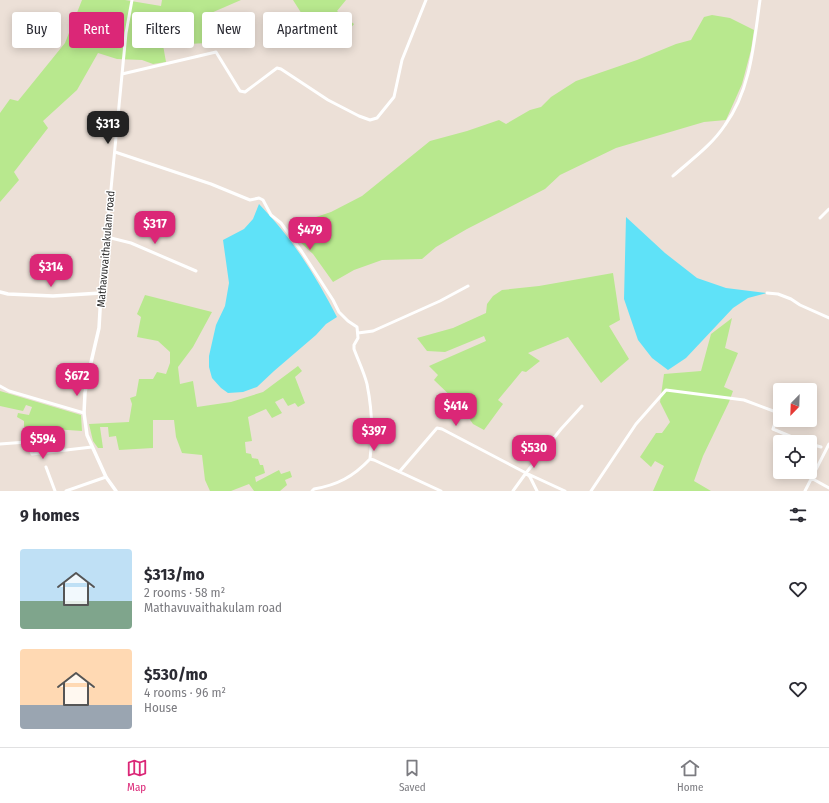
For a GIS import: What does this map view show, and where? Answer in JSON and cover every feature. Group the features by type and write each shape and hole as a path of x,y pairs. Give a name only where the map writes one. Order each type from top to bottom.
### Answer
{"street":[{"name":"Mathavuvaithakulam road","path":"116,491 106,477 87,435 84,413 85,393 99,328 126,33 132,0"},
{"path":"122,74 216,52 240,90 245,92 277,68 281,69 328,100 370,120 377,118 394,97 402,60 426,0"},
{"path":"673,176 712,141 726,125 736,105 745,84 760,0"},
{"path":"115,152 211,184 250,200 258,198 263,200 271,215 281,223 302,252 339,312 357,327 358,338 354,345 354,349 366,384 371,415 372,445 370,459 362,468 345,480 314,489 312,491"},
{"path":"820,218 829,210"},
{"path":"107,237 130,243 196,271"},
{"path":"358,333 373,331 440,301 468,286"},
{"path":"0,292 8,294 53,296 101,294"},
{"path":"767,293 791,298 800,305 829,318"},
{"path":"0,386 9,391 84,413"},
{"path":"591,491 636,424 666,390 744,400 776,412 776,420 773,429 787,435"},
{"path":"513,491 561,429 582,406"},
{"path":"400,471 438,428 460,437 526,473 565,491"},
{"path":"0,444 27,442 32,454 92,447"},
{"path":"817,467 829,444"},
{"path":"817,446 821,447"},
{"path":"370,459 400,471 441,491"},
{"path":"46,467 55,491"},
{"path":"526,473 530,477 537,491"},
{"path":"66,491 106,477"},
{"path":"805,491 811,479"},
{"path":"813,479 829,488"}],"green space":[{"path":"82,0 125,0 161,6 162,0 241,0 213,12 202,12 202,43 194,44 194,12 132,12 132,48 164,48 166,62 153,64 142,60 117,59 98,53 77,90 43,121 48,128 14,172 19,180 0,202 0,113 10,99 18,101 65,43 69,33 69,48 124,48 124,12 77,12"},
{"path":"293,0 346,0 337,11 338,12 301,12"},
{"path":"712,15 730,18 754,30 751,50 742,84 726,120 704,122 616,148 560,175 545,189 467,229 436,247 422,259 382,260 354,270 333,282 313,254 300,242 295,224 331,212 362,196 430,141 467,131 499,120 506,124 530,110 541,107 551,97 576,81 637,60 676,44 691,40 704,17"},
{"path":"613,273 620,320 609,326 629,359 601,383 568,337 528,353 540,361 526,372 522,371 498,400 503,404 484,430 473,424 460,405 434,380 438,375 429,366 486,341 484,336 445,352 427,351 417,338 453,328 486,313 487,304 493,296 502,290 539,286"},
{"path":"145,295 212,312 193,347 178,367 180,384 193,381 197,407 231,402 263,392 298,366 302,371 295,377 305,403 298,407 295,403 288,406 283,398 275,402 282,413 272,418 266,409 248,417 252,441 245,442 246,453 251,454 252,458 258,459 260,465 263,465 265,473 255,477 256,482 279,470 281,474 290,471 292,477 285,480 287,485 280,491 254,491 249,484 231,491 210,491 205,480 202,455 182,453 176,437 174,420 153,420 153,448 119,450 116,436 109,437 108,427 100,427 103,448 98,448 93,441 89,424 129,422 132,404 130,398 136,396 139,379 153,379 157,372 166,374 170,363 170,352 158,341 137,337 141,317 137,314"},
{"path":"732,318 725,348 738,353 724,387 733,391 703,456 694,481 711,491 653,491 664,466 655,461 651,467 640,457 656,433 662,433 670,422 660,402 664,374 701,371 711,334"},
{"path":"0,391 81,415 82,431 24,427 24,421 17,417 18,413 29,415 32,407 26,405 23,411 0,406"}],"water":[{"path":"259,204 305,261 337,317 326,324 316,335 257,387 243,392 228,393 212,378 209,367 209,356 216,325 225,306 229,283 223,240 244,229 253,219"},
{"path":"626,217 665,253 697,278 726,288 767,293 748,298 733,308 686,358 668,370 652,358 638,340 624,299"}]}
